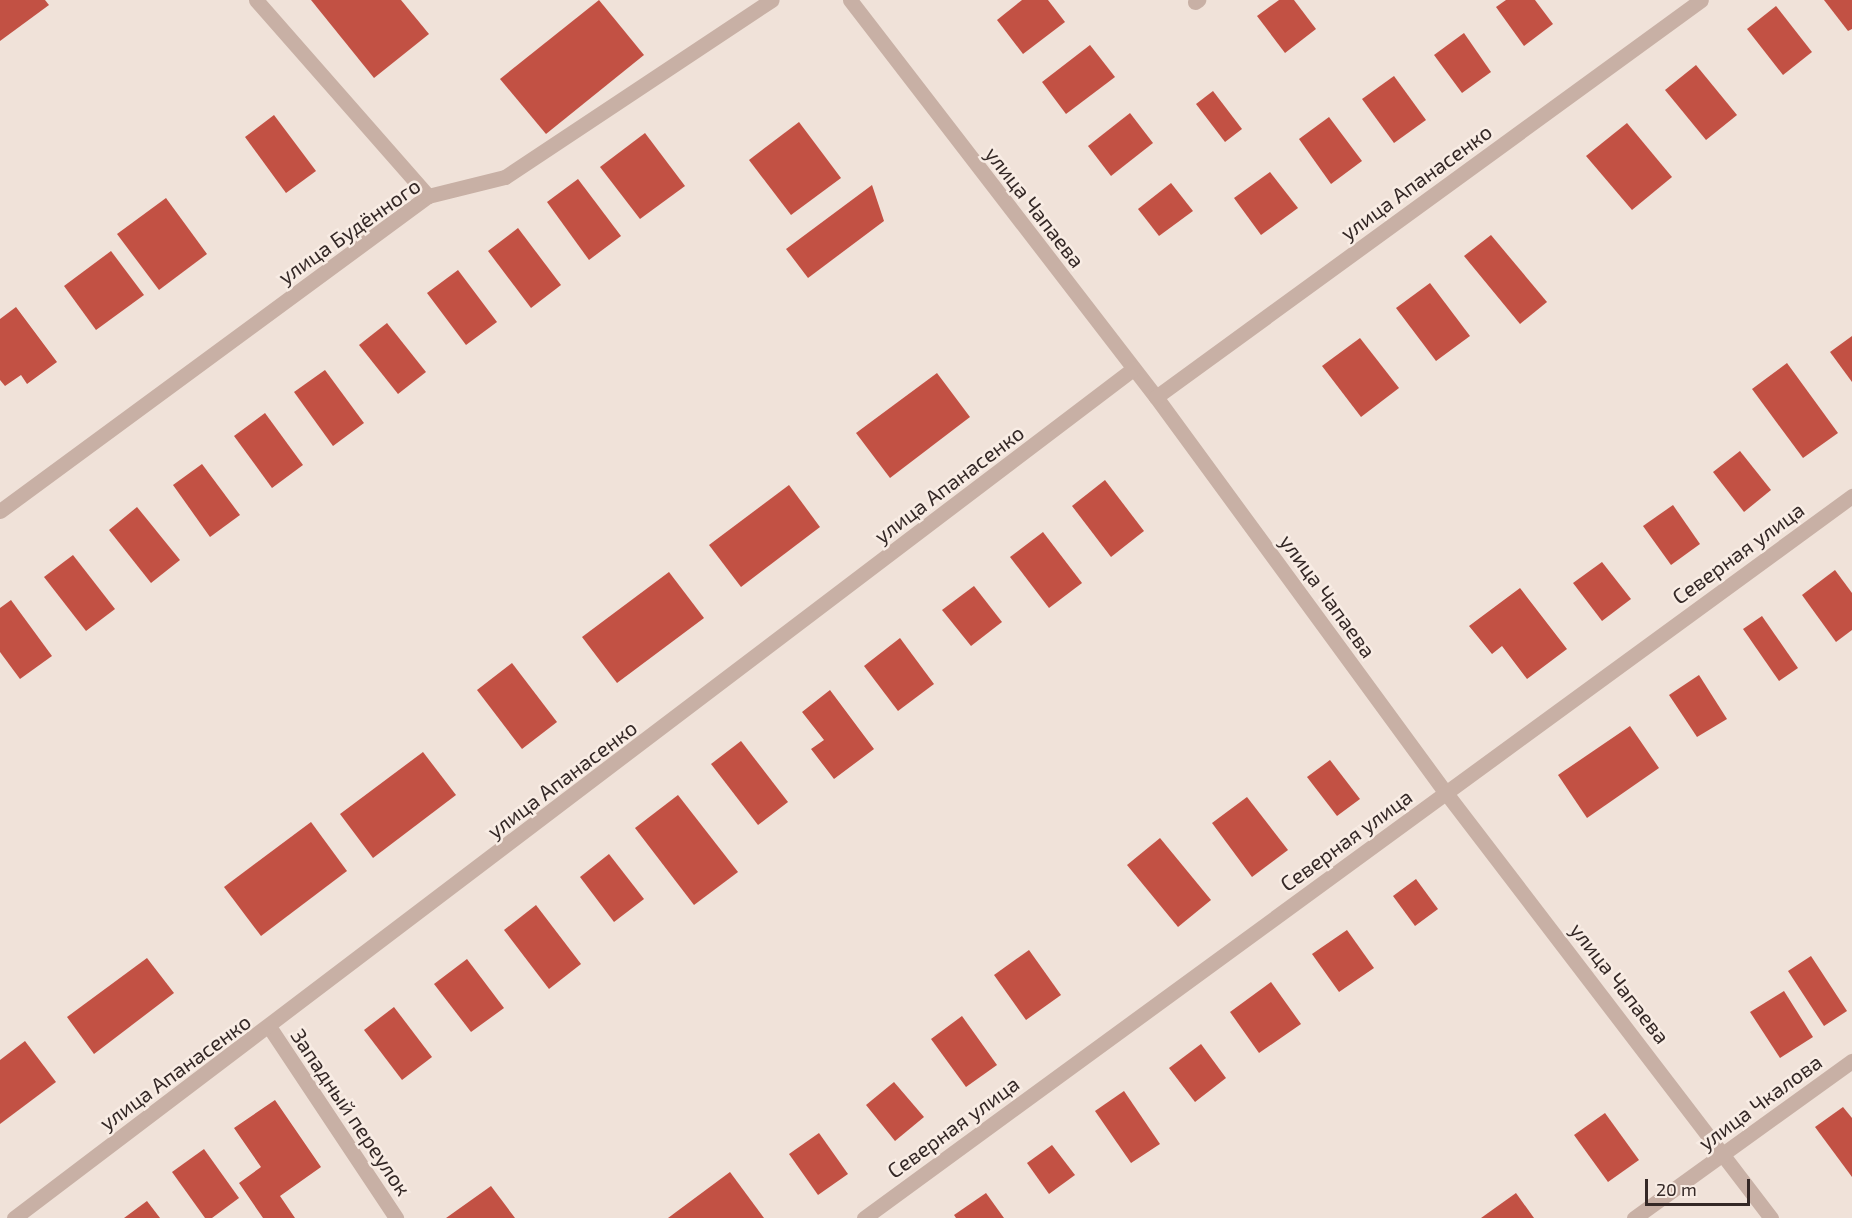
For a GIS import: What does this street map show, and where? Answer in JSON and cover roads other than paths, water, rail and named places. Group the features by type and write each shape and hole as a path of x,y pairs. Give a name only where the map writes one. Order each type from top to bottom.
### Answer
{"street":[{"path":"256,0 428,196"},
{"name":"улица Будённого","path":"0,511 428,196 505,177 771,0"},
{"name":"улица Чапаева","path":"850,0 1156,398 1446,793 1725,1153 1770,1218"},
{"name":"улица Апанасенко","path":"1156,398 1701,0"},
{"name":"улица Апанасенко","path":"14,1218 270,1028 1133,369"},
{"name":"Северная улица","path":"864,1218 1852,496"},
{"name":"Западный переулок","path":"270,1028 396,1218"},
{"name":"улица Чкалова","path":"1634,1218 1852,1061"}]}
